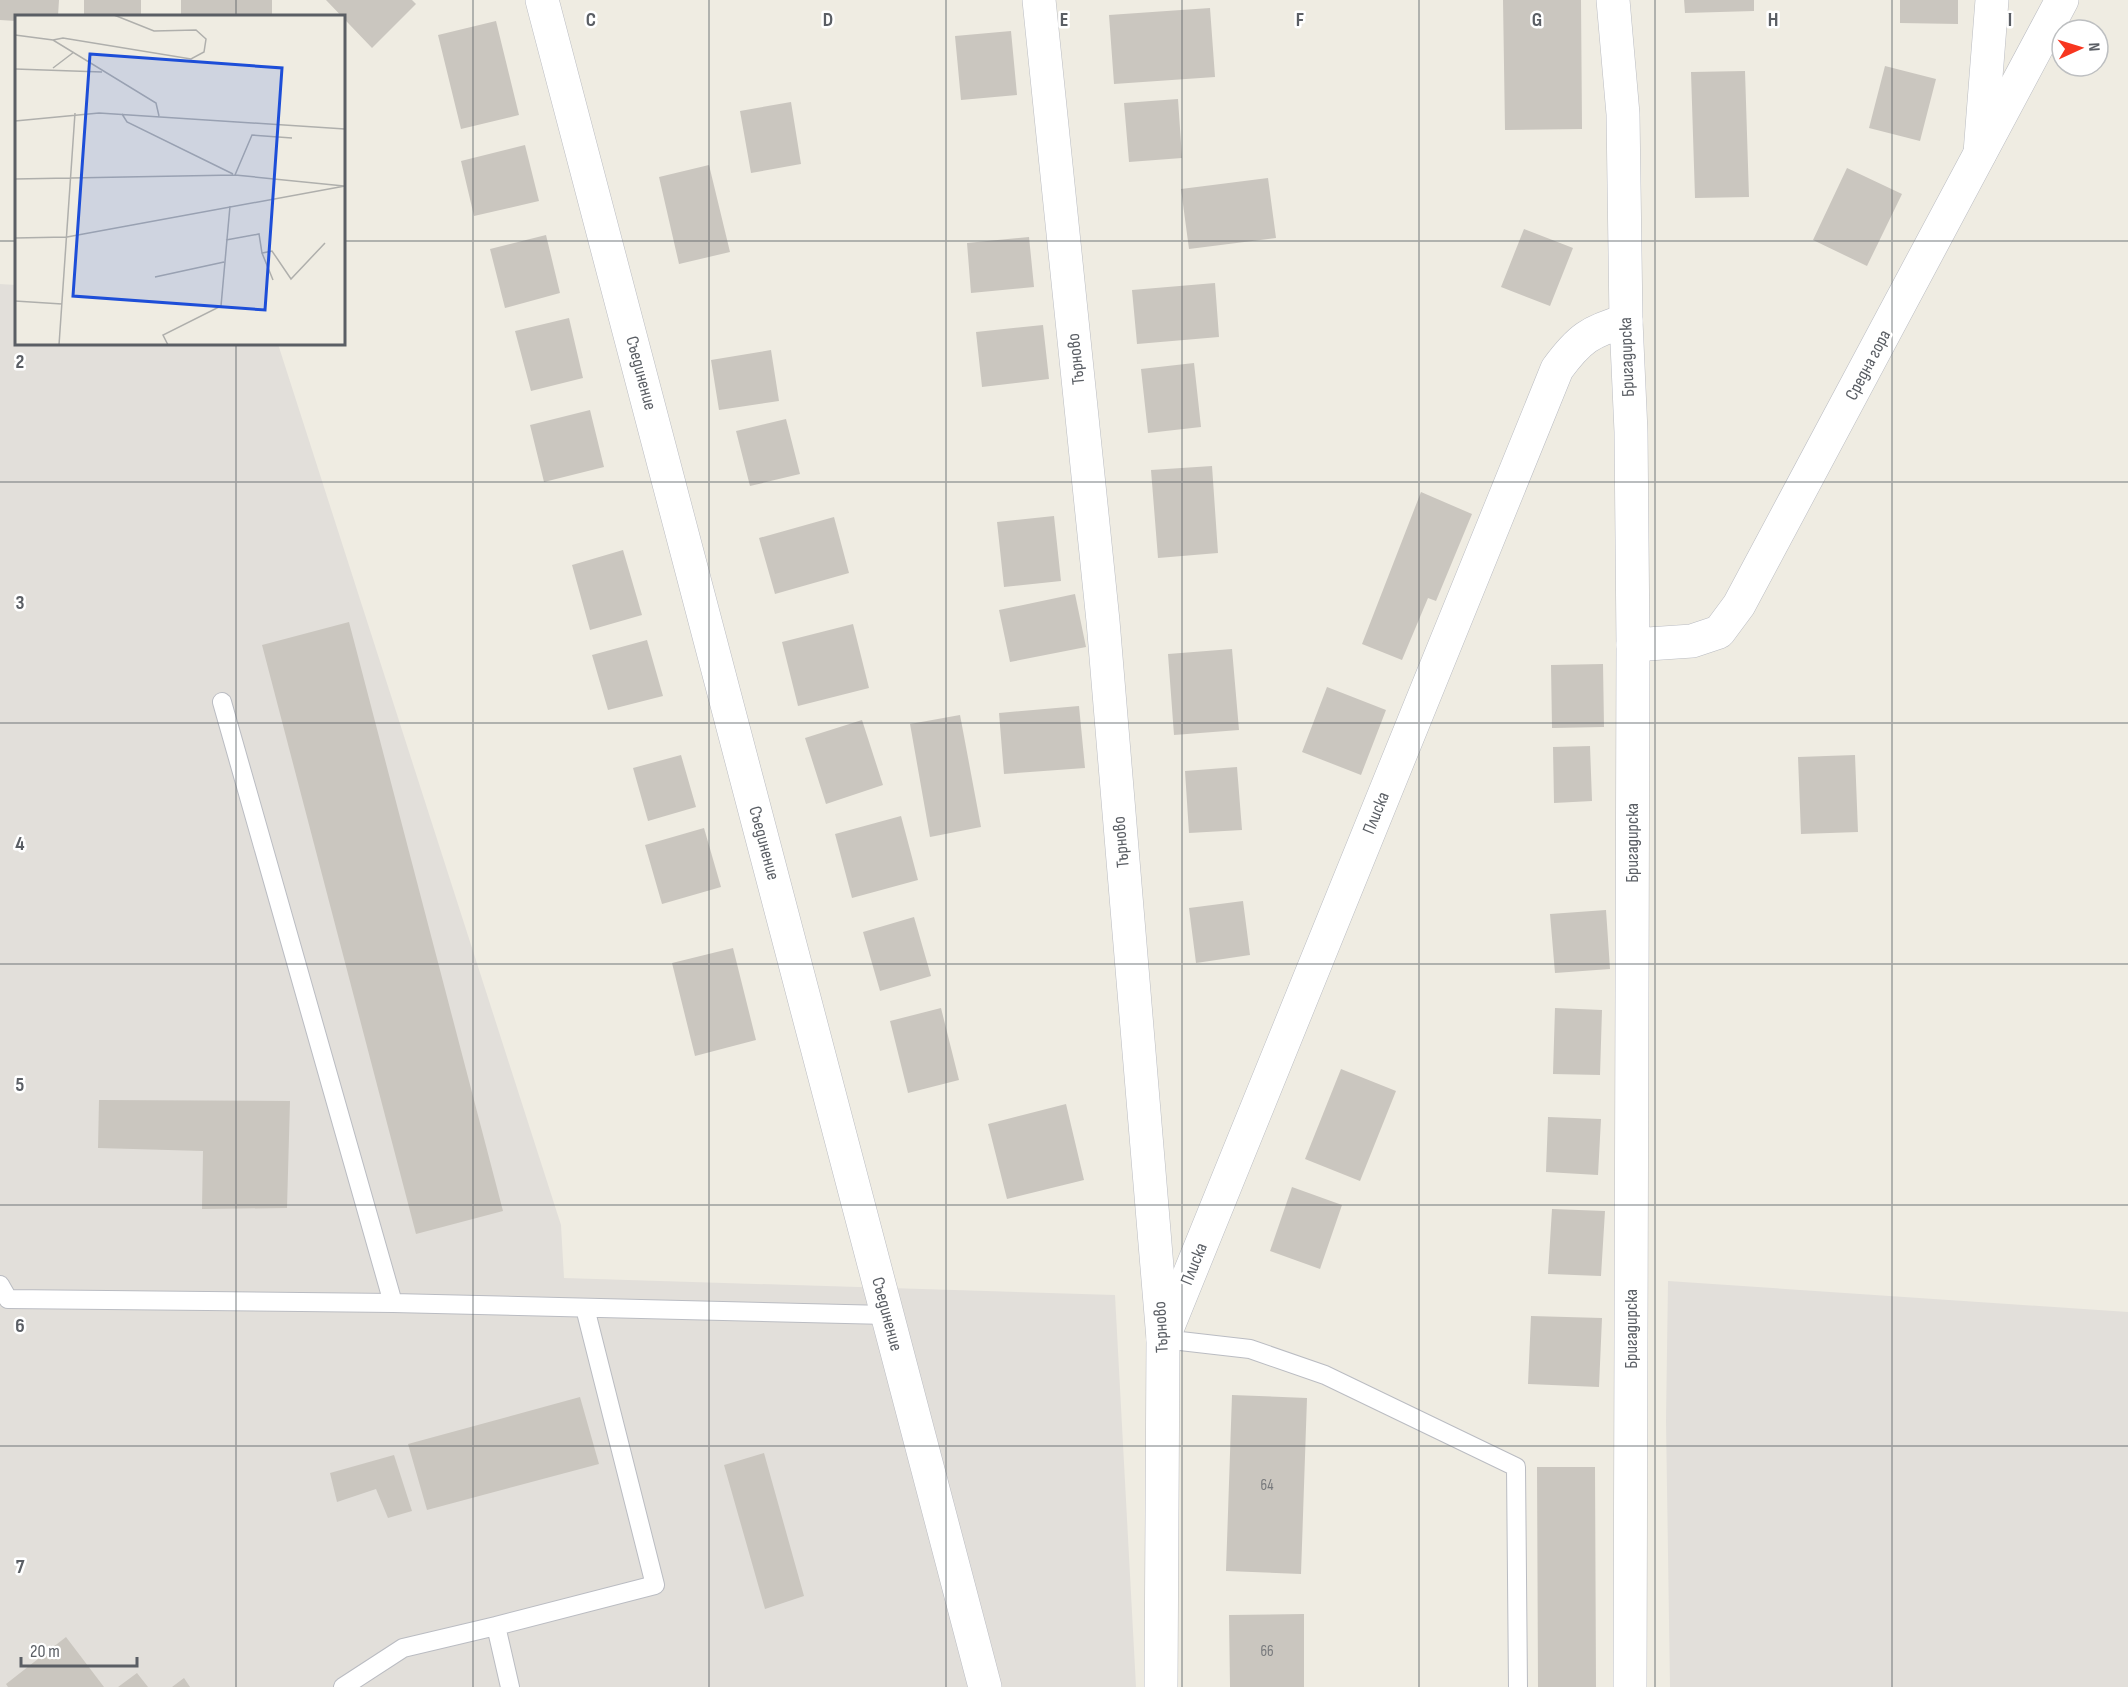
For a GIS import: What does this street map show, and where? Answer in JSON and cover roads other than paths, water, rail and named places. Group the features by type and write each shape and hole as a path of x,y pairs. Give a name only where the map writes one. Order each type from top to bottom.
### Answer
{"street":[{"name":"Съединение","path":"542,0 985,1687"},
{"name":"Търново","path":"1039,0 1103,621 1163,1339 1161,1687"},
{"name":"Бригадирска","path":"1613,0 1623,114 1626,321 1631,432 1633,645 1630,1687"},
{"name":"Средна гора","path":"1633,645 1692,641 1719,632 1740,605 1980,153 1992,0"},
{"path":"1980,153 2062,0"},
{"name":"Плиска","path":"1163,1339 1557,369 1576,343 1596,329 1626,321"}],"lane":[{"path":"222,702 393,1303"},
{"path":"0,1286 8,1299 393,1303 887,1315"},
{"path":"343,1687 403,1648 655,1585 585,1308"},
{"path":"1163,1339 1250,1349 1325,1375 1516,1467 1518,1687"},
{"path":"496,1626 510,1687"}]}
